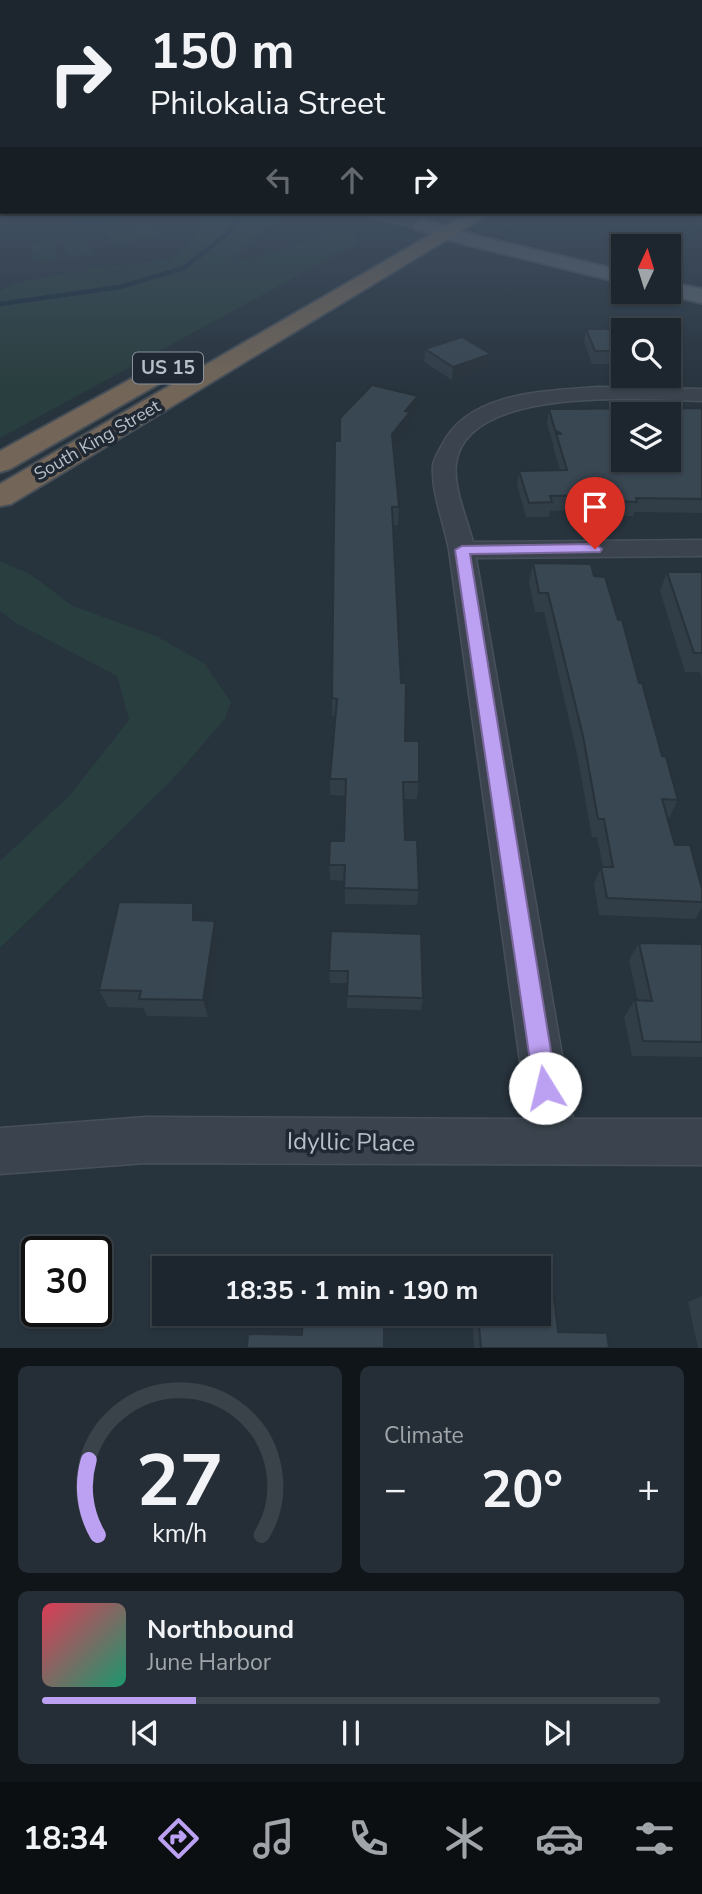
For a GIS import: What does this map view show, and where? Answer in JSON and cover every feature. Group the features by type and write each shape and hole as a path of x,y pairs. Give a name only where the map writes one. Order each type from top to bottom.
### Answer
{"highway":[{"name":"South King Street","path":"0,497 368,268"},
{"path":"240,327 336,273"},
{"name":"South King Street","path":"0,464 180,361"}],"main road":[{"path":"681,272 702,277"},
{"path":"681,291 702,296"}],"street":[{"path":"554,1142 462,550 444,464 450,444 465,426 495,408 573,394 702,395"},
{"path":"462,550 702,548"},
{"name":"Idyllic Place","path":"0,1151 146,1140 702,1142"}],"green space":[{"path":"91,268 312,268 0,438 0,291 12,284"},
{"path":"0,561 30,574 73,606 156,636 204,663 231,702 225,719 171,781 0,948 0,861 70,795 129,720 117,676 16,623 0,611"}],"building":[{"path":"586,329 611,329 611,351 595,351"},
{"path":"462,337 491,354 453,367 425,349"},
{"path":"372,385 418,396 405,411 410,412 392,434 399,507 392,507 401,683 406,683 405,741 419,741 419,782 403,782 405,840 417,840 419,890 344,888 345,865 329,865 330,841 344,841 346,779 330,779 337,699 332,698 335,441 340,441 340,418"},
{"path":"681,408 702,408 702,499 636,498 637,502 614,501 612,495 550,496 552,502 529,503 519,471 567,470 556,433 562,434 555,430 549,409 611,409 611,472 681,472"},
{"path":"533,563 591,564 594,576 605,577 618,620 622,620 639,683 642,683 662,756 666,757 678,800 662,799 675,845 690,845 702,889 702,902 607,898 601,867 613,867 604,819 598,819 583,736 548,593 539,593"},
{"path":"667,572 702,572 702,653 694,653"},
{"path":"119,902 193,903 193,920 215,921 203,1000 139,999 141,991 99,990"},
{"path":"331,931 421,934 423,998 347,996 348,971 329,971"},
{"path":"639,943 702,944 702,1042 643,1041 635,1000 652,1001"},
{"path":"551,1299 554,1299 558,1332 607,1333 609,1348 481,1348 479,1326 551,1326"},
{"path":"302,1326 384,1326 384,1348 247,1348 248,1334 302,1335"}],"waterway":[{"path":"0,304 120,287 184,268"}],"route":[{"path":"545,1088 462,550 595,549"}]}
